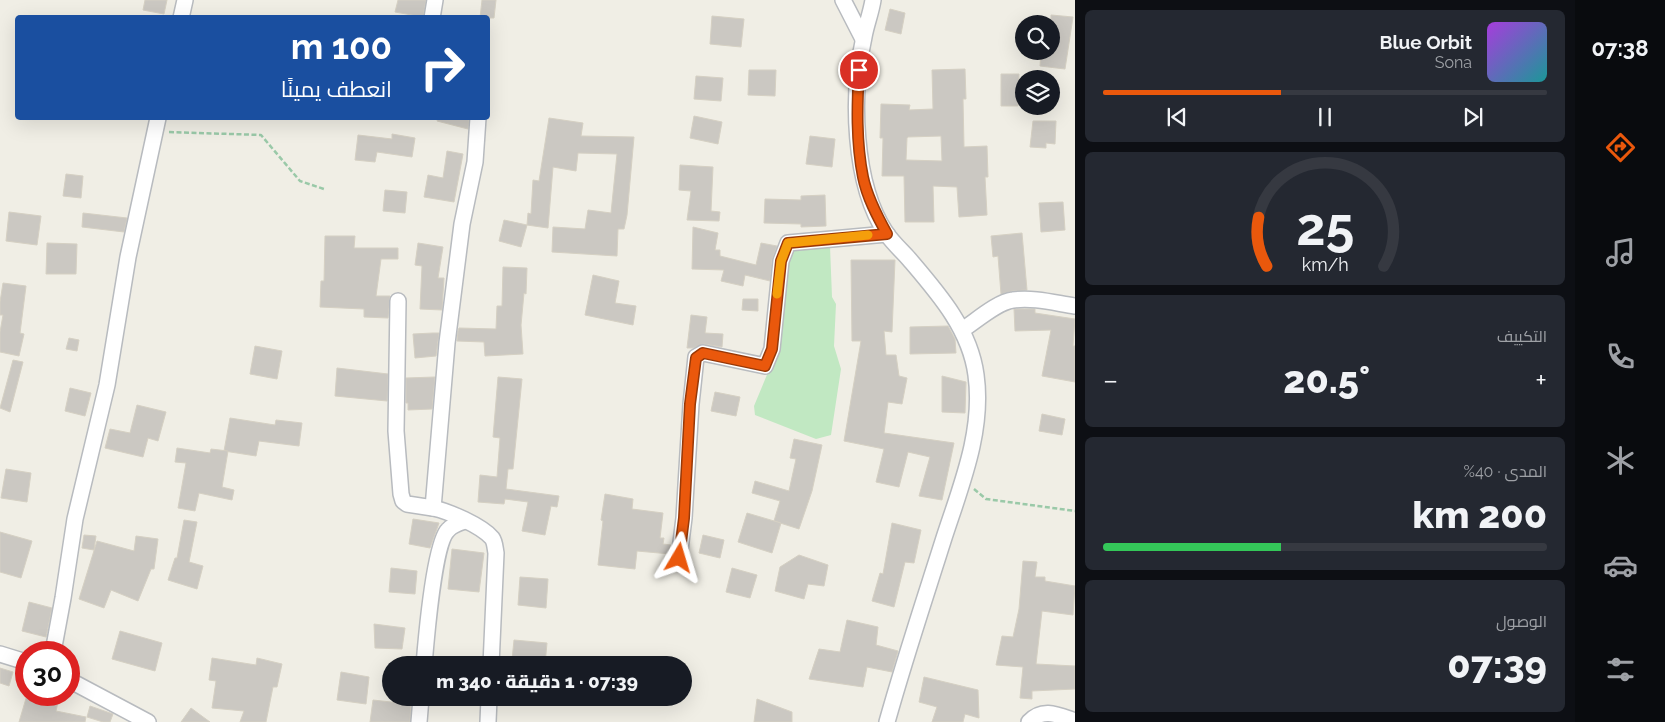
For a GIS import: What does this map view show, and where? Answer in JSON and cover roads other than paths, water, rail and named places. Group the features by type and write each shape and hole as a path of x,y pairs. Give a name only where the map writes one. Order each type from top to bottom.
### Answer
{"street":[{"path":"182,15 185,0"},
{"path":"432,15 435,0"},
{"path":"843,0 863,39"},
{"path":"874,0 863,39 856,106 863,177 873,209 887,234 939,294 962,330 976,374 978,403 974,442 887,722"},
{"path":"433,508 448,343 462,224 474,171 478,120"},
{"path":"55,641 75,519 107,385 128,257 156,125"},
{"path":"679,558 684,518 692,387 696,358 703,353 765,366 772,349 781,261 788,243 887,234"},
{"path":"962,330 993,309 1011,300 1034,299 1075,306"},
{"path":"398,301 396,408 401,494 403,501 407,504 446,511 483,530 493,539 496,553 490,656"},
{"path":"425,656 435,566 447,530 465,521"},
{"path":"0,654 15,659"},
{"path":"80,686 148,722"},
{"path":"419,722 420,706"},
{"path":"488,722 489,706"},
{"path":"1029,722 1044,712 1075,721"}]}
